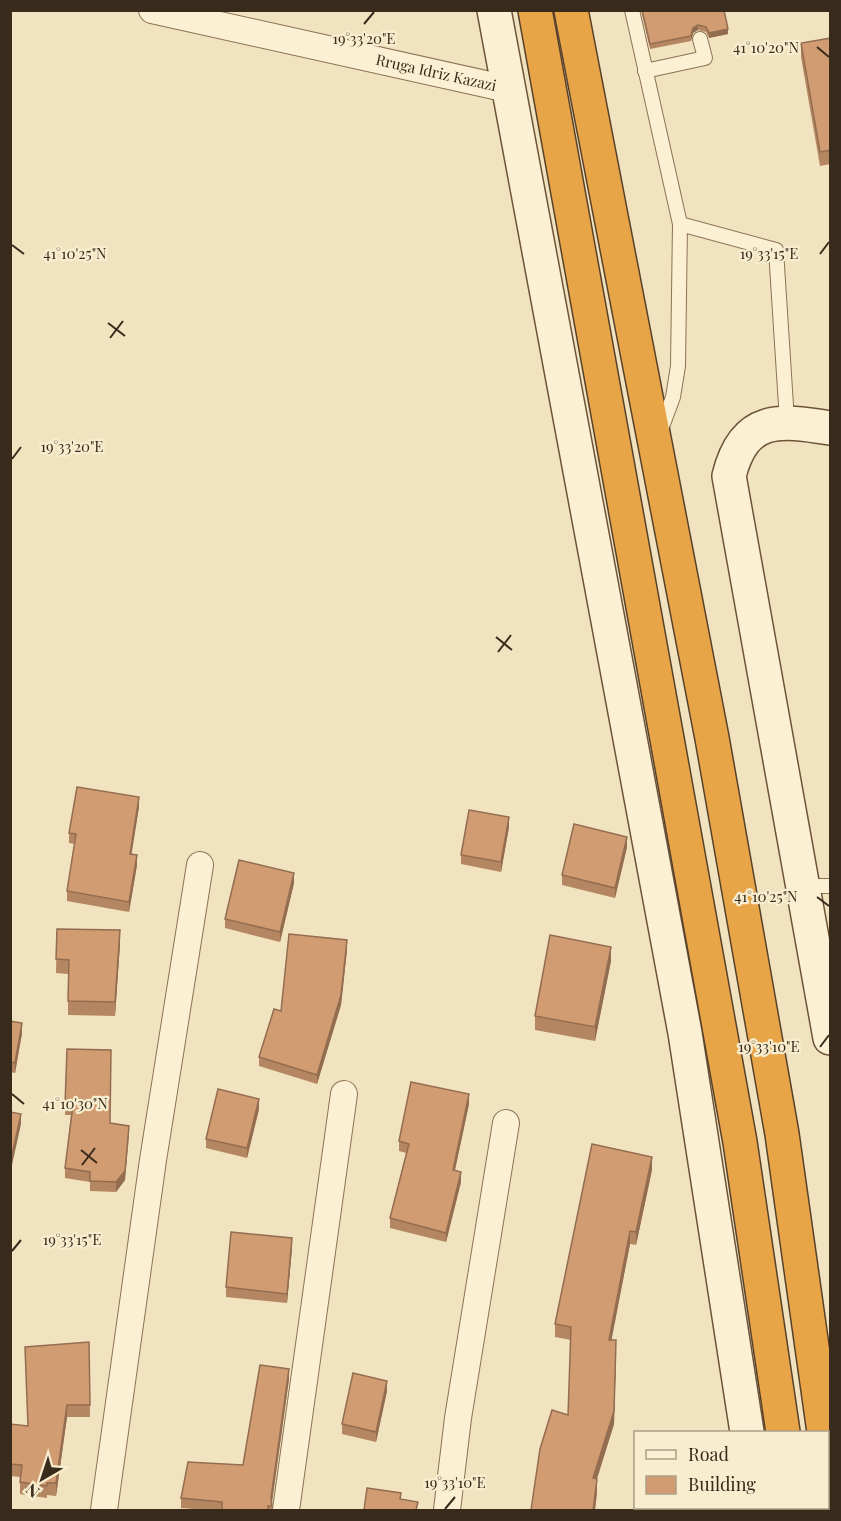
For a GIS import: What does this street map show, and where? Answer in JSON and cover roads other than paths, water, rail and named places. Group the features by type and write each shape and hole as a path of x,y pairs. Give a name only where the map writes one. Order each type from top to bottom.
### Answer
{"highway":[{"path":"535,10 740,1142 783,1431"},
{"path":"571,10 712,738 782,1134 824,1431"}],"street":[{"name":"Rruga Idriz Kazazi","path":"152,10 508,89"},
{"path":"494,10 685,1033 747,1431"},
{"path":"831,428 787,421 760,429 744,440 734,456 729,476 816,886 831,1038"},
{"path":"104,1510 153,1160 200,865"},
{"path":"286,1510 344,1094"},
{"path":"447,1510 458,1418 506,1123"}],"lane":[{"path":"632,10 680,224 678,366 673,397 655,442"},
{"path":"645,71 705,58 700,39"},
{"path":"680,224 776,250 787,421"}]}
